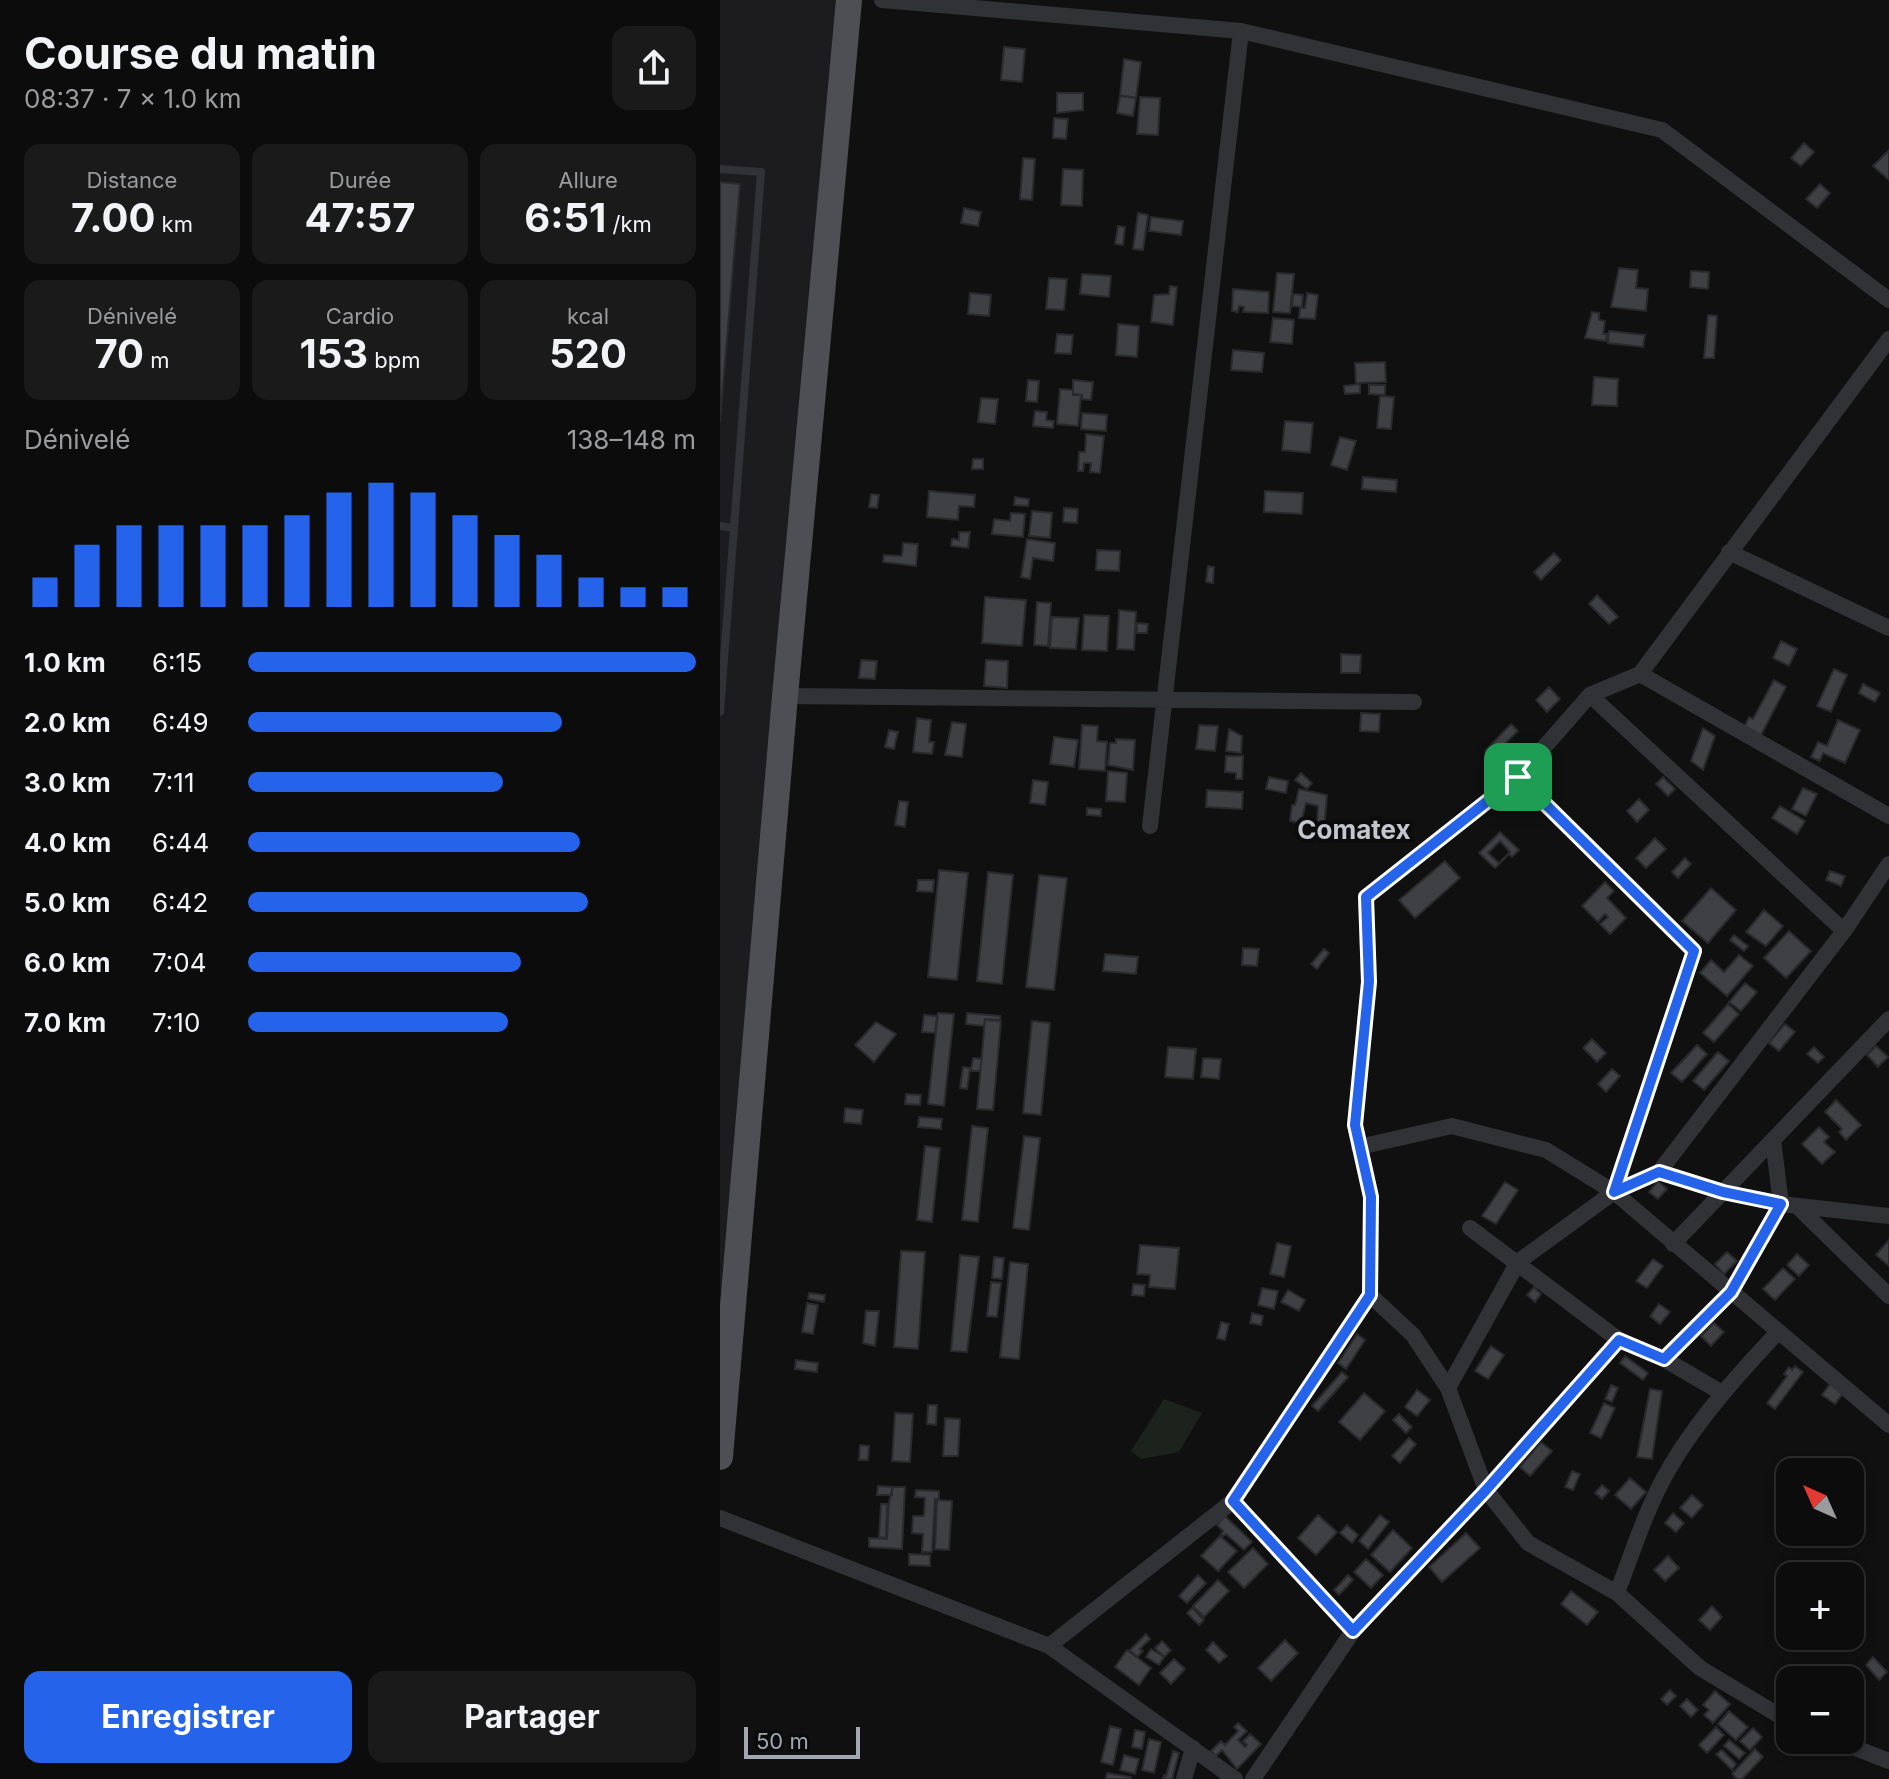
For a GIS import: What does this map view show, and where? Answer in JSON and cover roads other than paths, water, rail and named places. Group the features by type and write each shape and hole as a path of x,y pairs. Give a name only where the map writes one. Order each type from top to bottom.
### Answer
{"main road":[{"path":"720,1457 734,1221 849,0"}],"street":[{"path":"882,0 1241,31 1662,130 1889,300"},
{"path":"1150,826 1241,31"},
{"path":"1049,1646 1233,1501 1370,1295 1371,1197 1355,1125 1369,982 1366,897 1518,777 1590,695 1640,674 1889,339"},
{"path":"1729,552 1889,628"},
{"path":"1640,674 1889,816"},
{"path":"1590,695 1844,931"},
{"path":"785,696 1414,702"},
{"path":"1518,777 1694,951 1614,1192"},
{"path":"1448,1388 1518,1262 1614,1192 1659,1172 1844,931 1889,864"},
{"path":"1673,1244 1889,1020"},
{"path":"1359,1147 1452,1126 1546,1150 1614,1192 1889,1425"},
{"path":"1773,1140 1789,1205 1889,1296"},
{"path":"1659,1172 1723,1192 1789,1205 1889,1216"},
{"path":"1664,1359 1731,1292 1789,1205"},
{"path":"1470,1228 1619,1340 1664,1359 1722,1393"},
{"path":"1370,1295 1413,1335 1448,1388 1486,1490 1528,1543 1617,1593 1700,1668 1776,1714"},
{"path":"1617,1593 1670,1467 1722,1393 1778,1332"},
{"path":"1253,1779 1353,1631 1486,1490 1619,1340"},
{"path":"1233,1501 1353,1631"},
{"path":"720,1518 1049,1646 1235,1779"},
{"path":"1184,1779 1193,1748"},
{"path":"1864,1751 1889,1761"}],"lane":[{"path":"720,169 761,172 720,712"},
{"path":"720,526 734,528"}],"district":[{"name":"Comatex","path":"1354,830"}]}
